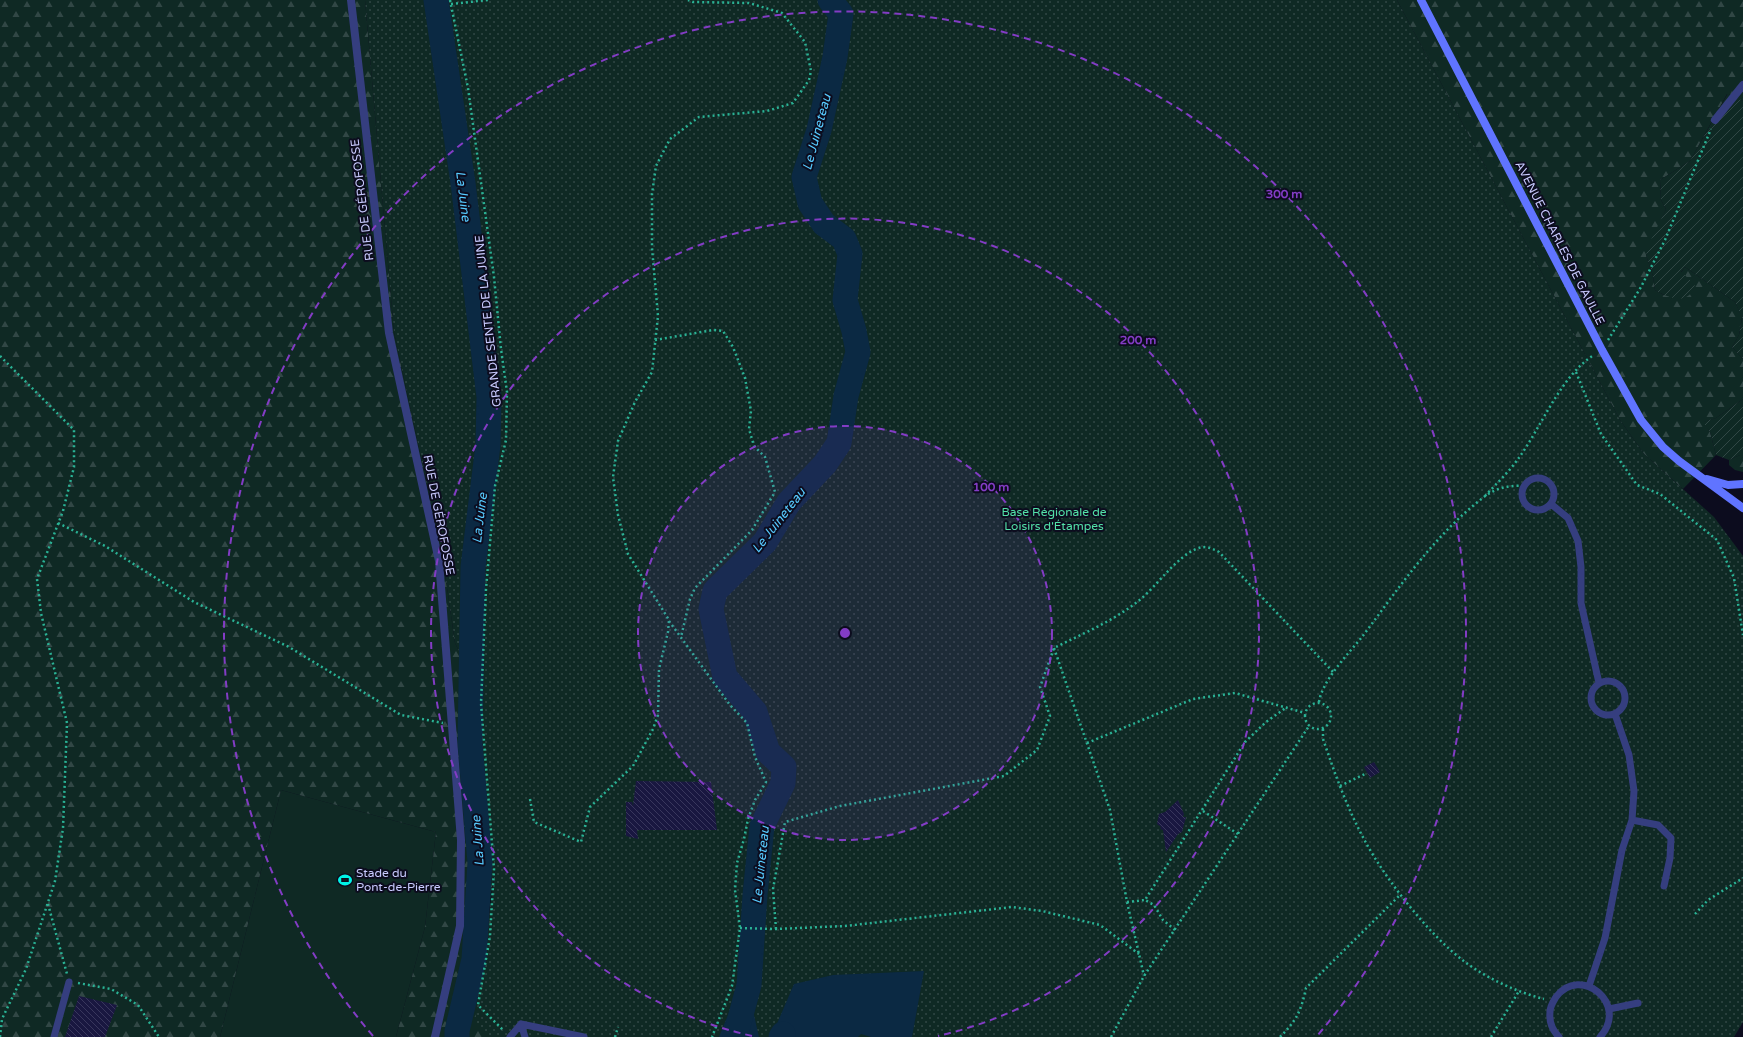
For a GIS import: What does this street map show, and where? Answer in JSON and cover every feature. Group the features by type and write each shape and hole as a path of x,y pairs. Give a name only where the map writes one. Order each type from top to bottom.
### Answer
{"main road":[{"name":"AVENUE CHARLES DE GAULLE","path":"1421,0 1602,350 1641,420 1663,447 1679,461 1743,508"},
{"name":"AVENUE CHARLES DE GAULLE","path":"1702,478 1728,485 1743,484"}],"street":[{"name":"RUE DE GÉROFOSSE","path":"351,0 389,333 439,561 460,840 460,926 436,1037"},
{"path":"1715,120 1743,85"}],"lane":[{"path":"1538,478 1549,482 1554,493 1551,504 1541,511 1529,508 1522,498 1524,486 1533,479 1538,478"},
{"path":"1551,504 1568,518 1578,541 1581,567 1581,603 1599,683"},
{"path":"1605,681 1617,684 1624,693 1624,705 1615,714 1604,715 1594,709 1591,704 1592,692 1599,683 1605,681"},
{"path":"1589,986 1605,938 1622,850 1632,820 1634,791 1629,755 1615,714"},
{"path":"1632,820 1658,825 1670,838 1670,858 1664,886"},
{"path":"54,1037 69,982"},
{"path":"1559,1037 1553,1029 1550,1019 1550,1008 1559,993 1568,987 1579,985 1589,986 1598,991 1605,999 1609,1009 1609,1022 1605,1032 1600,1037"},
{"path":"1609,1009 1638,1003"},
{"path":"510,1037 521,1024"},
{"path":"521,1024 525,1037"},
{"path":"521,1024 584,1037"}],"path":[{"name":"GRANDE SENTE DE LA JUINE","path":"450,0 468,88 494,277 500,349 507,392 506,440 495,486 486,588 481,703 494,869 490,936 478,1005 504,1031"},
{"path":"450,4 488,0"},
{"path":"688,0 693,2 749,3 782,13 805,42 811,71 809,80 792,103 767,111 698,117 670,139 656,166 652,194 652,248 658,316 652,372 635,402 618,441 613,478 618,515 628,554 669,620 730,705 747,723 756,757 766,782 755,800 748,819 737,863 735,890 740,928 732,986 712,1037"},
{"path":"1318,702 1320,695 1334,673 1424,556 1450,526 1485,496 1518,460 1562,388 1587,359 1602,350 1641,287 1665,240 1715,120"},
{"path":"655,340 713,330 723,332 733,347 745,378 751,411 749,429 754,446 765,457 775,492 752,530 695,588 690,599 681,637"},
{"path":"0,356 74,430 74,467 58,523 37,579 41,613 67,723 63,828 55,880 26,969 2,1019 0,1037"},
{"path":"1576,372 1601,434 1637,485 1660,494 1717,540 1734,578 1743,635"},
{"path":"1485,496 1509,485 1524,486"},
{"path":"58,523 105,546 194,602 289,647 402,715 452,724"},
{"path":"776,929 773,889 785,822 840,806 1004,776 1037,750 1050,716 1040,687 1054,648 1112,619 1141,598 1178,562 1196,549 1206,546 1219,552 1334,673"},
{"path":"530,799 534,822 581,842 590,807 632,766 658,715 659,669 668,632 669,620"},
{"path":"1054,648 1110,810 1127,902 1144,976"},
{"path":"1088,743 1193,699 1235,694 1305,713"},
{"path":"1318,702 1327,706 1331,714 1330,723 1322,729 1313,728 1306,722 1305,713 1310,705 1318,702"},
{"path":"1145,900 1245,742 1266,722 1287,707"},
{"path":"1111,1037 1144,976 1309,726"},
{"path":"1322,729 1323,739 1340,786 1365,841 1400,895 1440,940 1465,962 1492,979 1519,991 1553,1002"},
{"path":"1340,786 1367,772"},
{"path":"1203,810 1238,834"},
{"path":"1695,914 1708,900 1743,878"},
{"path":"1280,1037 1289,1028 1302,1008 1306,988 1400,895"},
{"path":"1127,902 1145,900 1154,905 1163,920 1175,930"},
{"path":"48,903 69,982 111,989 138,1005 159,1037"},
{"path":"740,928 776,929 845,926 1012,907 1042,911 1100,925 1139,954"},
{"path":"1492,1037 1519,991"},
{"path":"616,1037 618,1027"}],"green space":[{"path":"0,0 365,0 394,332 443,560 455,643 483,699 481,757 495,870 487,920 483,1037 396,1037 425,927 436,832 281,790 220,1037 0,1037"},
{"name":"Base Régionale de Loisirs d'Étampes","path":"365,0 1397,0 1620,420 1644,454 1714,517 1743,556 1743,1022 1734,1037 483,1037 483,1032 475,1023 495,870 481,757 483,699 455,643 443,560 394,332"},
{"path":"1397,0 1743,0 1743,101 1727,94 1690,161 1660,180 1661,200 1666,209 1646,255 1653,276 1655,290 1664,295 1685,267 1735,302 1742,317 1739,335 1732,347 1743,359 1743,399 1716,418 1704,422 1710,432 1716,455 1683,489 1644,454 1620,420"},
{"path":"1728,93 1743,101 1743,359 1732,347 1739,335 1742,318 1735,302 1685,267 1681,272 1695,284 1689,295 1679,299 1667,296 1655,290 1653,276 1646,255 1649,244 1666,209 1661,200 1660,180 1690,161"},
{"path":"1743,399 1743,455 1729,460 1716,455 1710,432 1703,422 1716,418"},
{"path":"1743,455 1743,472 1735,470 1729,465 1729,460"},
{"name":"Stade du Pont-de-Pierre","path":"281,790 436,832 425,927 396,1037 220,1037"}],"water":[{"path":"924,971 912,1037 871,1037 861,1034 858,1037 785,1037 776,1026 794,984 833,975"},
{"path":"734,1000 752,1006 759,1037 719,1037"}],"building":[{"path":"1374,762 1380,772 1370,778 1364,767"},
{"path":"636,781 711,782 717,830 637,830 638,839 626,836 626,802 632,802 633,806"},
{"path":"1178,800 1184,814 1183,817 1186,817 1182,832 1178,834 1166,852 1163,830 1160,829 1161,827 1157,824 1159,814 1165,812"},
{"path":"79,996 117,1005 105,1037 65,1037"}],"waterway":[{"name":"La Juine","path":"436,0 463,183 489,397 488,445 473,567 470,743 480,862 474,959 457,1031 457,1037"},
{"name":"Le Juineteau","path":"735,1037 749,985 755,895 762,826 783,783 784,767 768,752 755,712 725,677 711,609 715,591 765,542 789,502 825,464 839,443 846,396 858,352 854,331 845,300 850,254 844,239 824,224 810,203 804,177 819,130 835,57 841,14 830,0"}],"place":[{"name":"Stade du Pont-de-Pierre","path":"345,880"}]}
